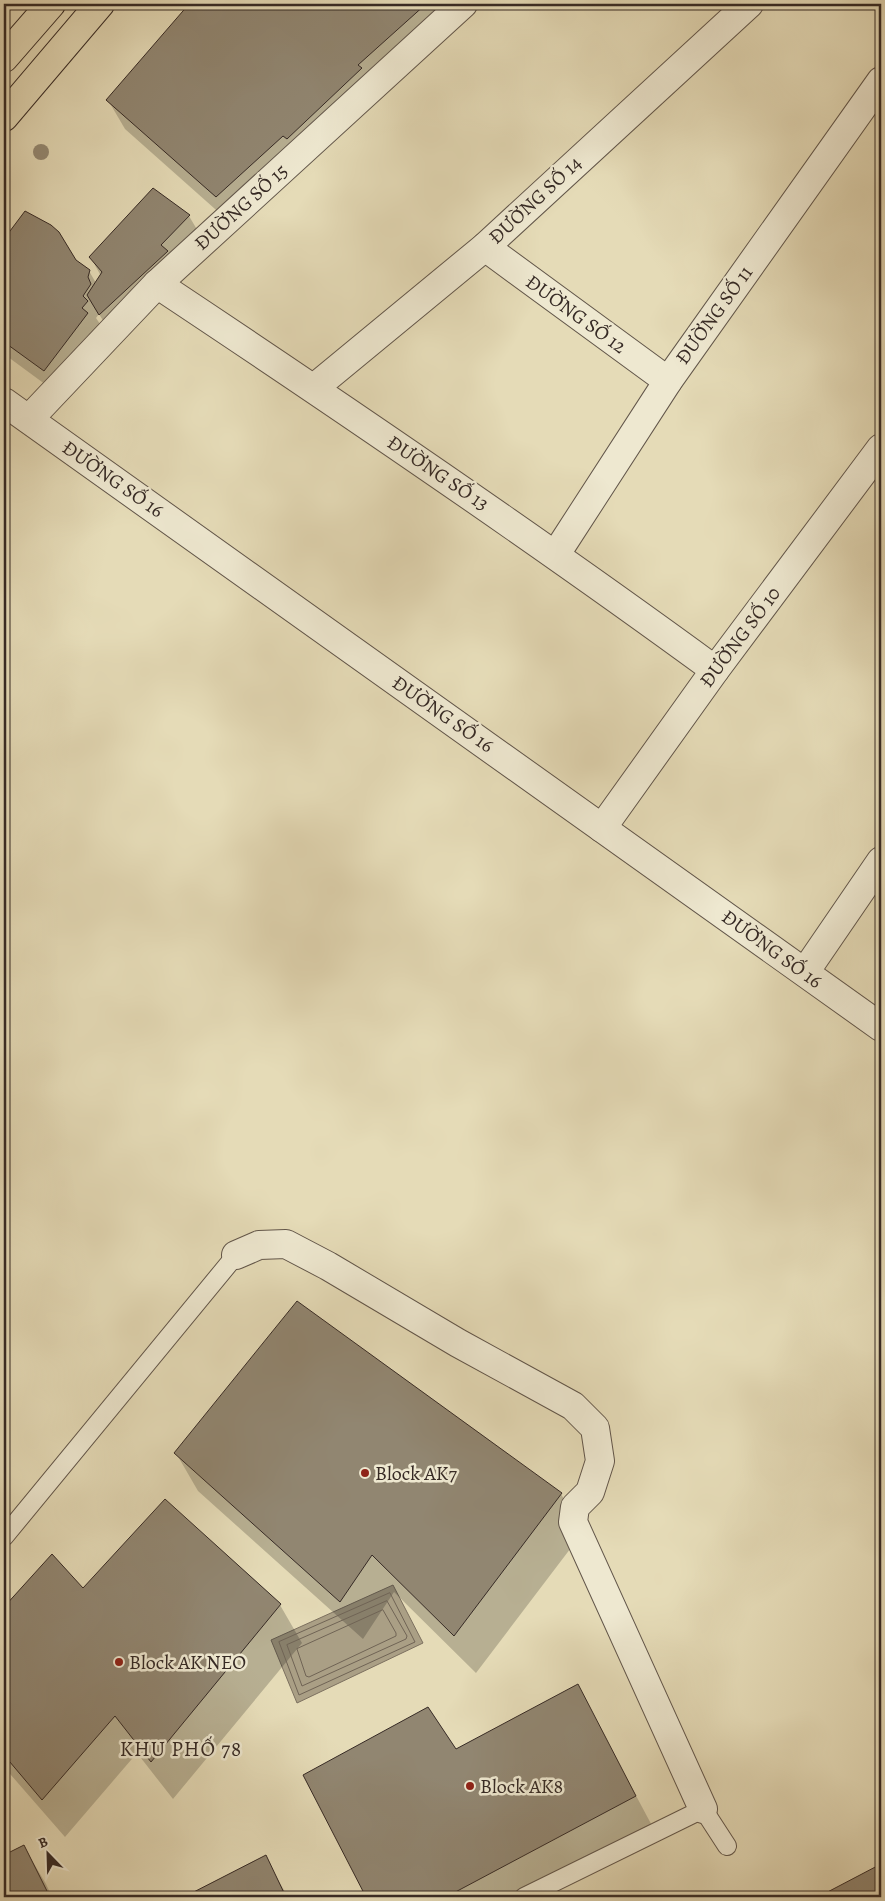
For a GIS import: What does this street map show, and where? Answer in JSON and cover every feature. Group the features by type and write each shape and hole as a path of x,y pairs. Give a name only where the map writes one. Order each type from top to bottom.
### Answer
{"main road":[{"path":"4,58 51,4"},
{"path":"4,117 100,4"}],"street":[{"name":"ĐƯỜNG SỐ 15","path":"29,420 157,284 463,4"},
{"name":"ĐƯỜNG SỐ 14","path":"314,388 485,247 749,4"},
{"name":"ĐƯỜNG SỐ 11","path":"556,554 668,381 881,82"},
{"name":"ĐƯỜNG SỐ 12","path":"485,247 668,381"},
{"name":"ĐƯỜNG SỐ 13","path":"157,284 314,388 556,554 714,670"},
{"name":"ĐƯỜNG SỐ 16","path":"4,402 881,1027"},
{"name":"ĐƯỜNG SỐ 10","path":"602,828 714,670 881,448"},
{"path":"805,972 881,861"},
{"path":"236,1255 259,1245 286,1244 328,1266 458,1343 573,1406 595,1428 600,1461 590,1492 575,1507 573,1522 704,1809"}],"lane":[{"path":"4,1538 236,1255"},
{"path":"524,1897 704,1809 727,1846"}],"water":[{"path":"393,1585 423,1643 297,1703 271,1640"}],"building":[{"path":"189,4 426,4 358,65 362,68 287,139 283,136 216,197 106,100"},
{"path":"153,188 190,215 161,245 168,251 99,315 87,295 102,272 89,257"},
{"path":"25,211 51,225 59,232 76,260 90,270 88,277 91,284 83,296 88,301 82,308 88,313 44,371 4,342 4,239"},
{"name":"Block AK7","path":"297,1301 562,1493 454,1636 372,1555 340,1602 174,1453"},
{"name":"Block AK NEO","path":"165,1499 281,1604 151,1762 115,1716 42,1800 4,1755 4,1607 52,1554 83,1588"},
{"name":"Block AK8","path":"578,1684 636,1796 446,1897 366,1897 303,1775 428,1707 456,1749"},
{"path":"24,1845 50,1897 4,1897 4,1855"},
{"path":"266,1855 286,1897 184,1897"},
{"path":"881,1864 881,1897 818,1897"}],"place":[{"name":"Block AK7","path":"365,1473"},
{"name":"Block AK NEO","path":"119,1662"},
{"name":"Block AK8","path":"470,1786"}],"district":[{"name":"KHU PHỐ 78","path":"181,1749"}]}
